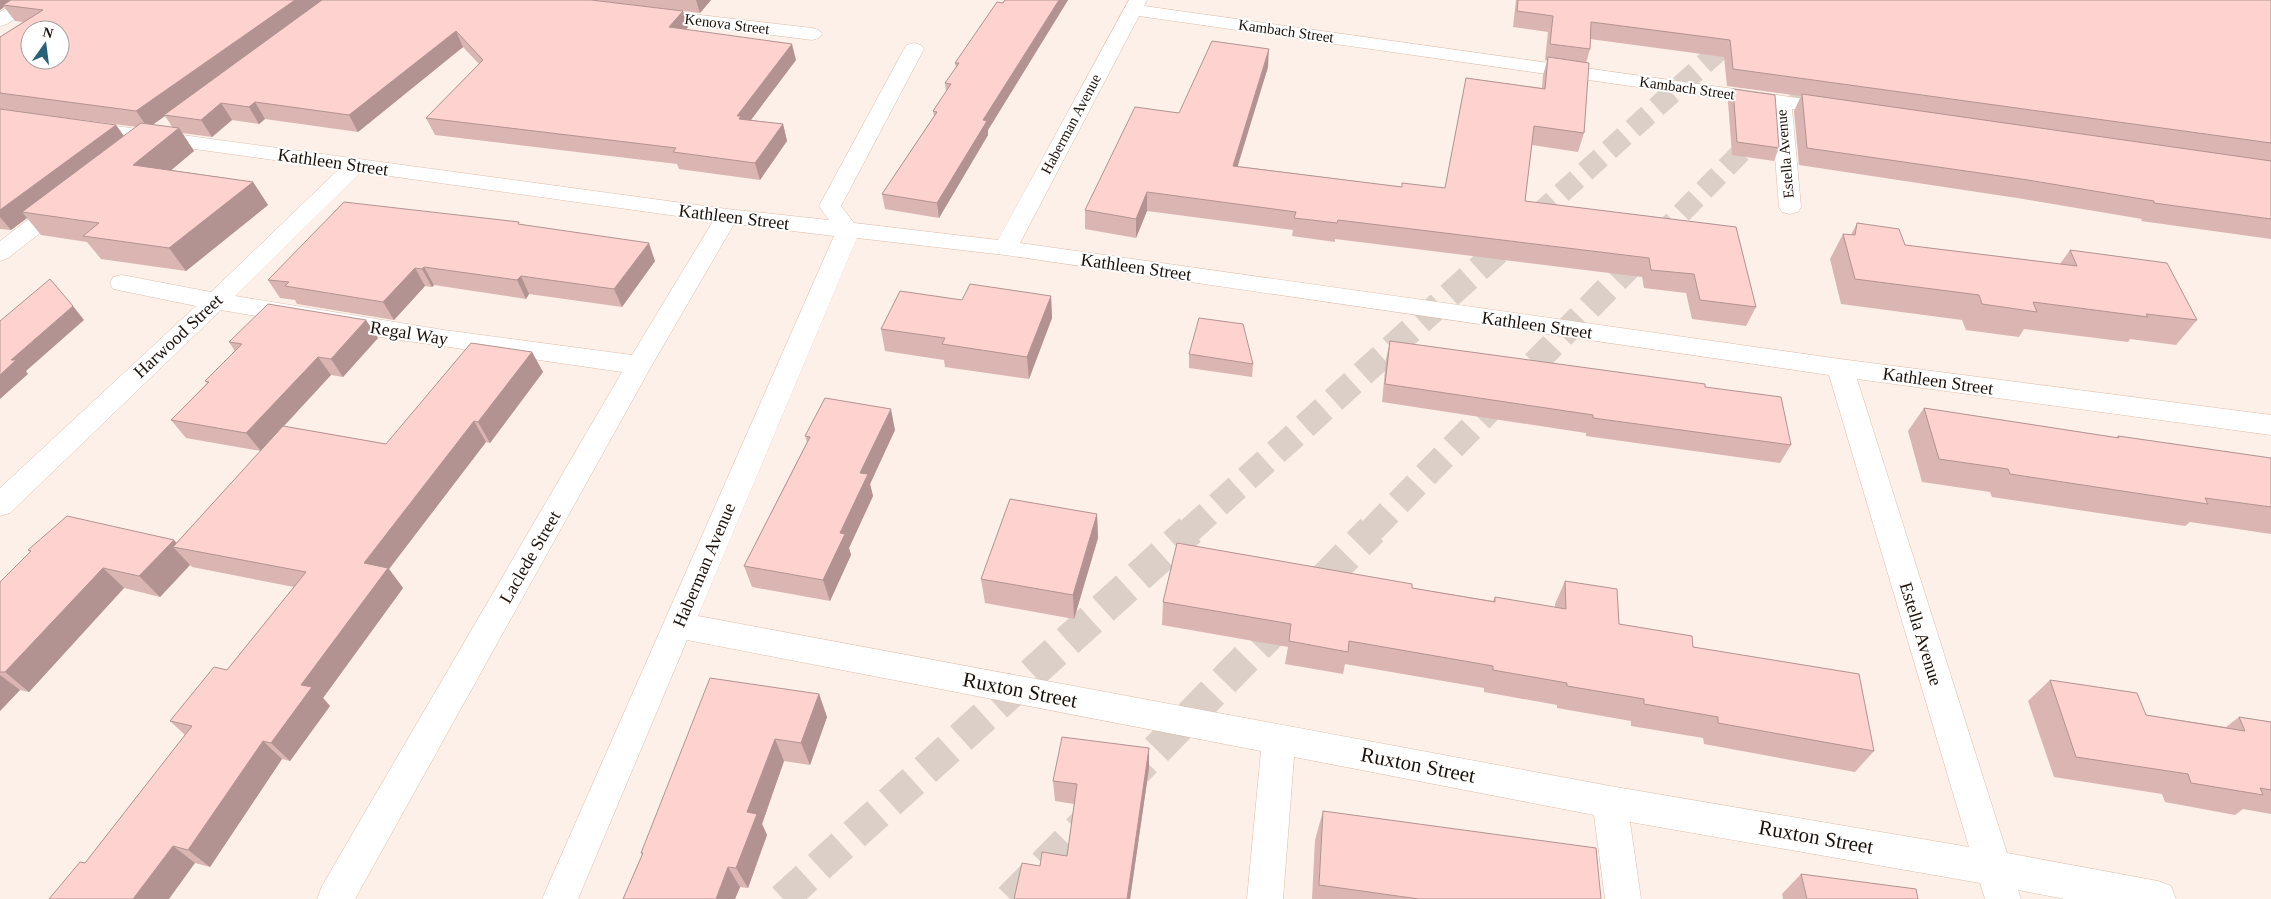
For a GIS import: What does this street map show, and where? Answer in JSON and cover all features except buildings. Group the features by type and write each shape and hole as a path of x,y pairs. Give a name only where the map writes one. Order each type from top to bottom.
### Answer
{"street":[{"path":"0,20 32,0"},
{"name":"Kambach Street","path":"1135,5 1850,111"},
{"name":"Haberman Avenue","path":"1005,248 1135,5"},
{"name":"Kenova Street","path":"629,12 812,34"},
{"path":"848,231 830,206 914,49"},
{"name":"Estella Avenue","path":"1781,101 1790,207"},
{"path":"126,156 176,120"},
{"name":"Kathleen Street","path":"66,126 726,216 1005,248 1840,368 2271,425"},
{"name":"Harwood Street","path":"0,505 215,302 355,166"},
{"path":"0,253 78,192"},
{"name":"Laclede Street","path":"335,899 726,216"},
{"name":"Haberman Avenue","path":"560,899 848,231"},
{"name":"Regal Way","path":"122,283 215,302 500,347 639,366"},
{"name":"Estella Avenue","path":"1840,368 2002,899"},
{"name":"Ruxton Street","path":"679,626 1610,802 1993,868 2158,899"},
{"path":"1265,899 1279,739"},
{"path":"1610,802 1623,899"}],"tunnel":[{"path":"1514,236 1775,0"},
{"path":"1659,236 1822,70"},
{"path":"1189,531 1516,235"},
{"path":"1371,531 1660,235"},
{"path":"783,899 1190,530"},
{"path":"1123,784 1372,530"},
{"path":"1010,899 1095,813"}]}
